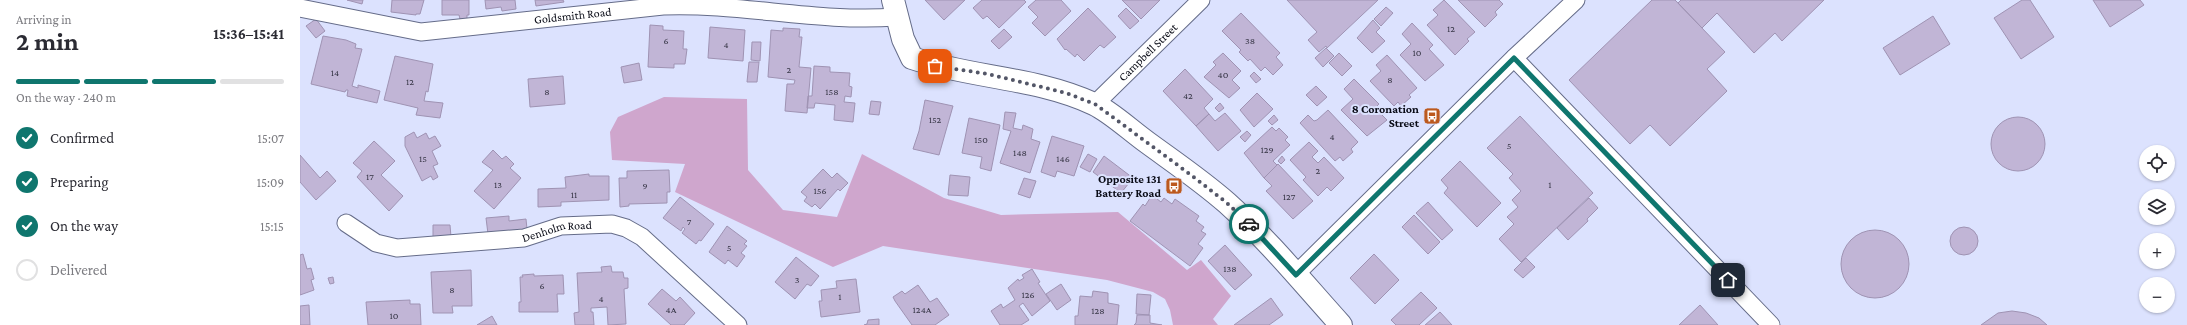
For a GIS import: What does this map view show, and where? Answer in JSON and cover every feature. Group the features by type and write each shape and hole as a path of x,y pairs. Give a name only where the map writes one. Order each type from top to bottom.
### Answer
{"street":[{"name":"Campbell Street","path":"1095,104 1201,0"},
{"path":"1296,275 1514,58 1576,0"},
{"name":"Goldsmith Road","path":"300,8 421,32 663,6 689,5 837,19 863,20 894,8"},
{"path":"894,8 912,58 935,66 988,74 1066,93 1095,104 1227,203 1296,275 1341,325"},
{"path":"1514,58 1771,325"},
{"name":"Denholm Road","path":"346,223 376,243 397,248 524,238 561,226 612,224 626,228 642,237 738,325"}],"shaded area":[{"path":"664,97 747,99 748,170 783,210 837,217 862,154 944,198 1001,215 1118,212 1187,270 1201,260 1231,296 1213,319 1218,325 1173,325 1170,310 1165,299 1153,292 1107,280 883,246 833,267 675,192 685,164 612,160 610,132 618,117"}],"building":[{"path":"347,0 363,0 362,4"},
{"path":"392,0 424,0 420,14 416,15 391,12"},
{"path":"442,0 469,0 469,15 467,15 467,19 460,19 459,15 442,15"},
{"path":"485,0 515,0 516,9 502,11 501,7 486,9"},
{"path":"535,0 563,0 564,2 536,6"},
{"path":"925,0 965,0 944,20"},
{"path":"982,0 1024,0 1026,2 999,28 987,16 983,19 973,8"},
{"path":"1036,0 1061,0 1071,11 1045,36 1032,23 1038,17 1028,7"},
{"path":"1122,0 1160,0 1141,19"},
{"path":"1287,0 1378,0 1327,48 1326,46 1319,52 1308,40 1317,32"},
{"path":"1444,0 1475,32 1467,39 1469,41 1455,55 1427,25 1438,15 1433,10"},
{"path":"1458,0 1499,0 1503,4 1495,12 1497,15 1485,27"},
{"path":"1652,0 1675,0 1725,52 1707,69 1727,91 1670,146 1650,125 1630,144 1569,80"},
{"path":"1681,0 1824,0 1782,41 1775,33 1754,53 1717,13 1702,28 1678,3"},
{"path":"2022,0 2030,0 2054,37 2021,59 1994,18"},
{"path":"2093,0 2140,0 2144,5 2110,27"},
{"path":"1386,7 1393,13 1381,26 1374,19"},
{"path":"1088,8 1116,37 1104,48 1100,45 1084,61 1077,54 1075,57 1066,49 1065,50 1057,39"},
{"path":"1126,8 1139,21 1130,29 1118,16"},
{"path":"1241,13 1280,53 1276,57 1283,65 1273,75 1265,67 1261,71 1250,59 1248,61 1239,52 1241,50 1222,31"},
{"path":"1933,16 1950,44 1900,75 1883,48"},
{"path":"316,19 325,31 316,38 306,26"},
{"path":"1373,20 1380,28 1376,32 1385,41 1372,53 1357,38"},
{"path":"1412,23 1433,45 1429,49 1444,65 1425,81 1400,55 1411,44 1402,34"},
{"path":"650,25 663,26 663,30 684,31 683,49 687,49 685,64 674,64 674,68 648,67"},
{"path":"710,27 745,30 743,61 708,58"},
{"path":"783,28 800,29 799,37 802,37 799,67 811,68 807,113 785,111 787,84 794,84 795,80 768,77 771,30 783,31"},
{"path":"1004,29 1012,37 999,49 991,41"},
{"path":"323,36 346,40 356,44 355,48 362,49 352,86 358,88 358,85 380,91 377,103 347,96 348,90 345,92 311,84"},
{"path":"752,42 761,42 760,61 751,60"},
{"path":"1326,48 1334,56 1323,67 1315,58"},
{"path":"1223,53 1241,71 1232,80 1240,88 1229,98 1204,77 1216,65 1213,62"},
{"path":"1339,53 1352,66 1342,76 1329,63"},
{"path":"1387,55 1417,88 1409,95 1411,97 1401,106 1398,102 1394,106 1370,81 1381,71 1376,65"},
{"path":"395,56 433,64 428,92 426,91 424,101 443,103 440,118 416,115 418,108 384,100"},
{"path":"749,62 759,62 757,82 747,82"},
{"path":"639,63 642,80 624,83 621,67"},
{"path":"814,66 830,67 830,72 850,73 849,86 852,87 851,97 845,96 844,102 855,103 853,122 834,120 835,105 815,103 814,108 807,108 808,96 812,96"},
{"path":"1185,69 1213,99 1204,108 1209,114 1196,126 1163,91"},
{"path":"1254,72 1261,79 1256,83 1250,76"},
{"path":"563,76 565,104 530,107 528,79"},
{"path":"1354,79 1379,104 1375,108 1387,120 1367,136 1341,110 1353,99 1344,89"},
{"path":"1316,86 1327,97 1317,106 1306,95"},
{"path":"1257,93 1273,109 1254,127 1240,110"},
{"path":"925,100 953,106 939,155 913,149 919,131"},
{"path":"871,101 881,102 879,115 869,114"},
{"path":"1220,103 1224,108 1219,112 1215,108"},
{"path":"1328,110 1358,142 1351,149 1353,152 1343,161 1340,157 1335,161 1300,123 1308,115 1314,121 1317,120"},
{"path":"1005,112 1016,113 1013,128 1022,130 1023,125 1033,129 1031,139 1040,142 1030,173 1000,163 1011,131 1003,129"},
{"path":"1225,113 1241,131 1218,151 1196,126 1209,114 1215,121"},
{"path":"1274,115 1278,120 1272,125 1268,121"},
{"path":"1520,116 1593,193 1521,262 1499,239 1514,224 1507,217 1518,207 1512,200 1521,191 1509,178 1513,174 1487,148"},
{"path":"2013,117 2023,117 2037,125 2043,134 2045,144 2043,154 2037,163 2023,171 2013,171 2003,166 1996,159 1991,149 1991,139 1996,129 2003,122"},
{"path":"969,118 1000,125 991,171 980,168 982,157 962,153"},
{"path":"1272,127 1276,131 1279,128 1288,137 1285,140 1290,145 1273,161 1277,165 1264,178 1244,153"},
{"path":"1247,131 1251,135 1245,142 1240,137"},
{"path":"414,132 417,138 426,133 429,139 435,136 441,146 432,151 438,164 433,166 438,177 433,180 431,176 422,181 405,146 405,137"},
{"path":"1052,136 1084,146 1074,176 1057,171 1055,177 1041,172"},
{"path":"374,141 395,161 381,175 403,196 389,211 357,177 362,171 353,163"},
{"path":"1309,142 1318,151 1312,157 1318,163 1324,157 1344,178 1331,191 1327,187 1318,196 1303,180 1306,177 1290,160"},
{"path":"493,150 502,159 506,156 514,164 510,168 521,178 494,209 474,191 493,170 482,162"},
{"path":"1088,154 1097,159 1090,172 1080,167"},
{"path":"300,155 320,178 327,171 336,181 316,200 300,182"},
{"path":"1104,156 1133,178 1121,193 1093,172"},
{"path":"1282,156 1285,160 1281,164 1278,161"},
{"path":"1460,161 1501,203 1477,227 1444,193 1448,188 1441,180"},
{"path":"1278,164 1313,201 1293,219 1266,191 1272,186 1264,178"},
{"path":"823,169 832,178 837,173 848,183 840,191 838,189 820,209 815,204 812,207 804,201 807,197 801,192"},
{"path":"669,170 670,192 667,192 667,203 629,204 629,206 620,207 619,178 627,178 627,171"},
{"path":"589,174 589,176 609,176 609,200 561,202 561,206 538,207 538,189 566,188 565,177"},
{"path":"950,175 970,177 968,196 948,195"},
{"path":"1024,178 1036,181 1030,198 1018,194"},
{"path":"1152,195 1161,202 1164,198 1172,204 1175,199 1199,216 1196,221 1204,227 1201,231 1206,234 1198,244 1203,248 1190,266 1130,221 1143,204 1145,206"},
{"path":"680,197 714,224 701,241 699,240 696,244 682,233 685,229 683,227 681,231 663,218"},
{"path":"1589,198 1598,208 1587,219 1588,221 1568,240 1557,228"},
{"path":"1428,202 1453,230 1442,240 1416,213"},
{"path":"1414,215 1440,242 1428,254 1402,227"},
{"path":"509,216 509,221 526,219 527,229 488,234 486,218"},
{"path":"433,225 450,225 451,237 433,238"},
{"path":"727,226 747,241 744,244 747,246 741,253 745,256 737,267 728,260 725,264 709,252"},
{"path":"1964,227 1974,231 1978,241 1974,251 1964,255 1954,251 1950,241 1954,231"},
{"path":"1868,230 1882,230 1894,235 1904,245 1909,257 1909,271 1904,283 1894,293 1882,298 1868,298 1856,293 1846,283 1841,271 1841,257 1846,245 1856,235"},
{"path":"1225,245 1252,275 1235,290 1208,261"},
{"path":"303,254 307,269 311,268 314,279 311,280 314,290 300,295 300,255"},
{"path":"1374,254 1399,280 1375,304 1350,278"},
{"path":"796,257 819,276 811,286 807,284 795,299 775,282"},
{"path":"1526,258 1535,267 1523,278 1514,270"},
{"path":"611,266 612,272 623,272 624,278 628,278 628,288 624,289 626,324 608,325 607,307 591,308 591,312 593,312 594,325 575,325 574,313 579,312 577,273 602,272 601,267"},
{"path":"1032,269 1040,282 1038,283 1050,301 1032,316 1023,303 1019,306 1029,320 1021,325 1000,325 991,311 1001,304 1003,308 1015,300 1008,288 1018,279 1019,281 1024,278 1022,275"},
{"path":"471,270 472,306 452,306 453,313 433,313 431,272"},
{"path":"534,274 534,276 563,275 564,294 557,294 558,312 519,312 519,302 521,302 520,277 523,277 522,275"},
{"path":"333,277 334,283 330,284 328,278"},
{"path":"856,279 860,312 821,317 819,301 822,301 821,290 837,288 836,281"},
{"path":"1061,284 1071,300 1057,310 1046,294"},
{"path":"918,285 930,302 937,298 949,315 935,325 912,325 893,297 902,291 905,294"},
{"path":"662,289 676,301 680,297 695,313 684,325 671,325 648,304"},
{"path":"1093,291 1108,293 1108,303 1119,305 1117,325 1075,325 1075,316 1078,316 1080,296 1092,297"},
{"path":"1421,292 1437,308 1419,325 1396,325 1391,320"},
{"path":"1137,294 1151,295 1149,315 1136,314"},
{"path":"1271,298 1283,315 1269,325 1234,325"},
{"path":"410,300 410,304 420,304 421,325 368,325 366,302"},
{"path":"309,305 310,325 300,325 300,306"},
{"path":"1700,305 1718,325 1679,325"},
{"path":"2012,311 2026,313 2039,318 2047,325 1981,325 1998,313"},
{"path":"1440,312 1452,325 1425,325"},
{"path":"1137,315 1150,315 1150,323 1162,325 1134,325 1136,323"},
{"path":"492,316 497,325 477,325"},
{"path":"879,319 879,325 864,325 867,324 868,320"}],"way so far":[{"path":"935,66 988,74 1066,93 1095,104 1227,203 1249,224"}],"place":[{"name":"8 Coronation Street","path":"1432,116"},
{"name":"Opposite 131 Battery Road","path":"1174,186"}],"route":[{"path":"1249,224 1296,275 1514,58 1728,280"}]}
